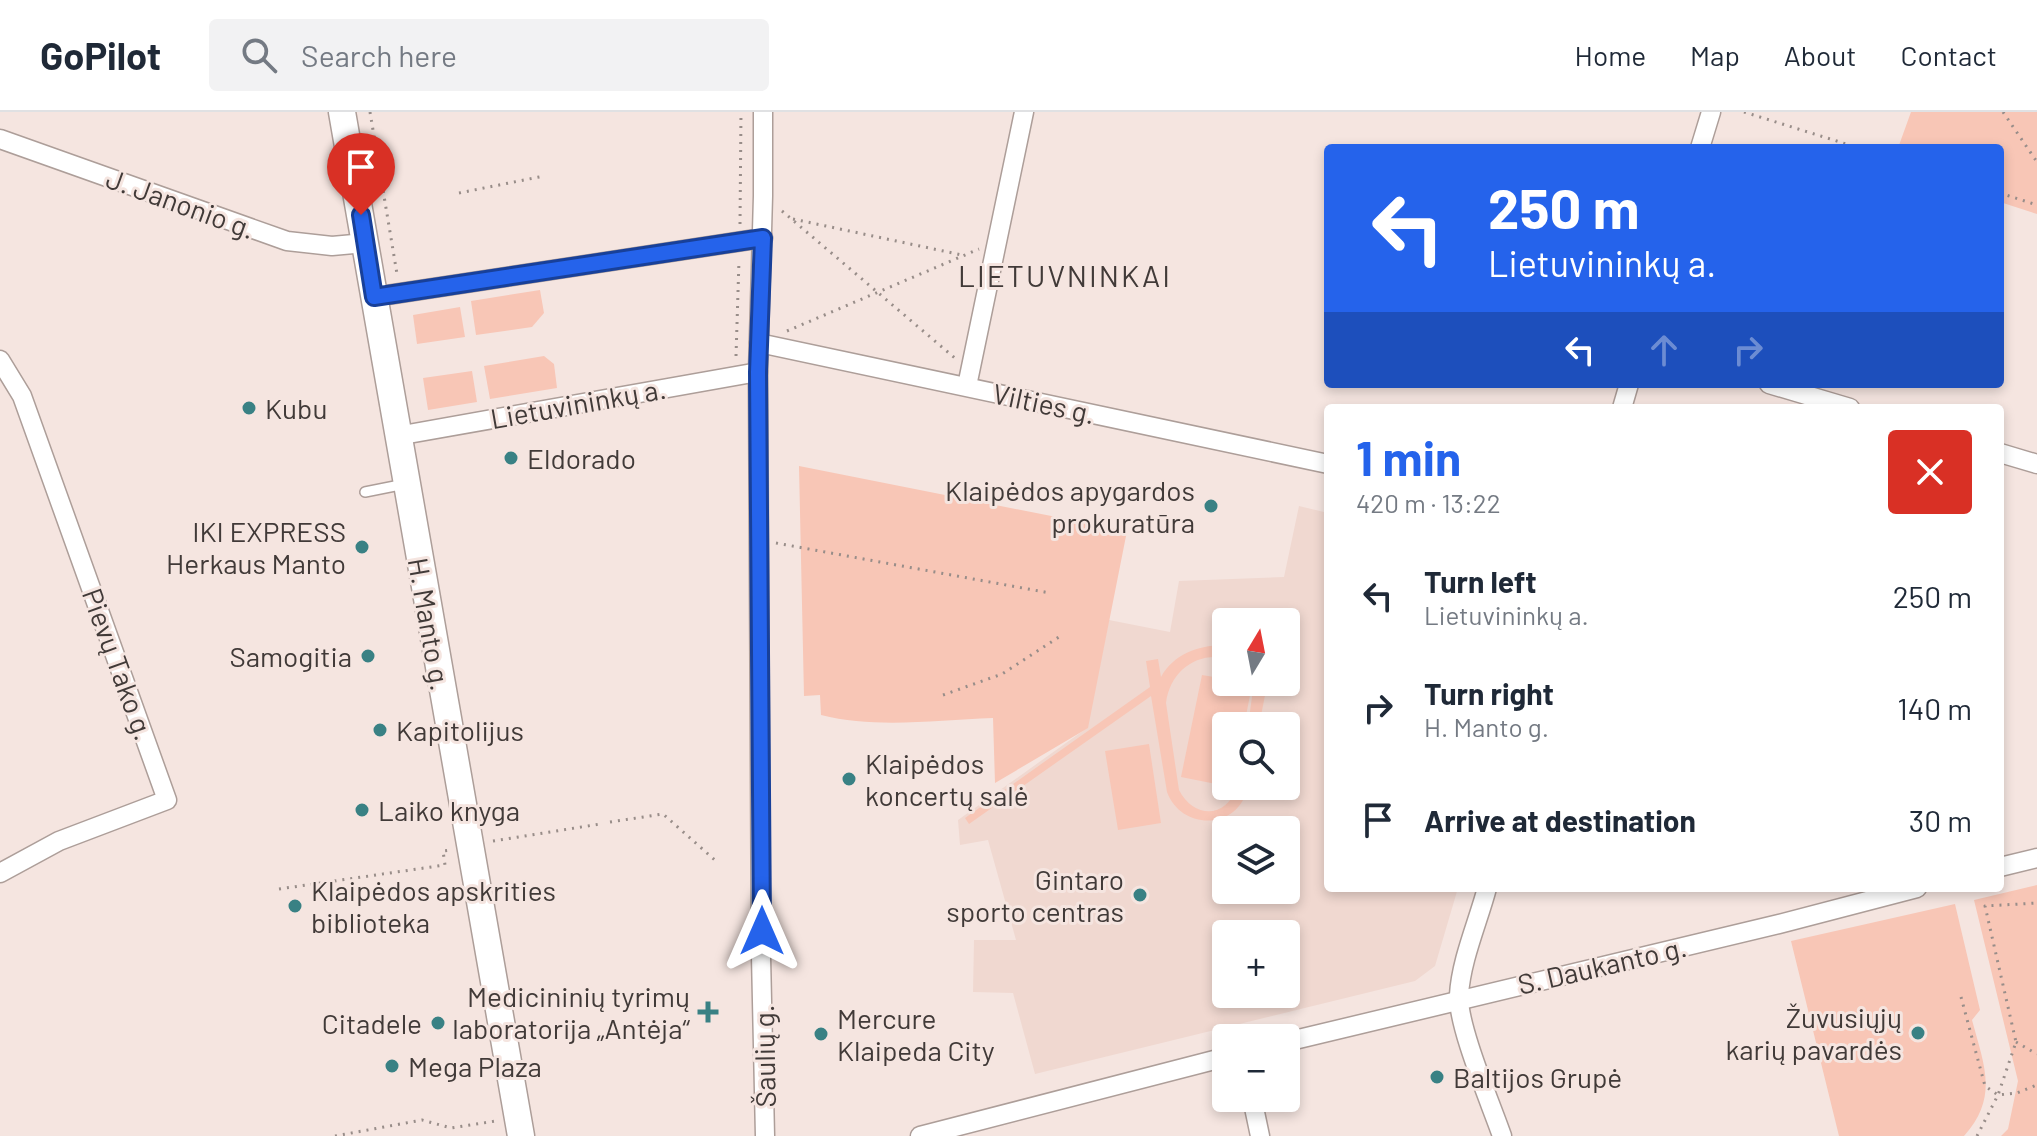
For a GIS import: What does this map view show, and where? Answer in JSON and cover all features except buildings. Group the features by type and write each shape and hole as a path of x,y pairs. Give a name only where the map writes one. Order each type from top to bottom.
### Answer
{"main road":[{"name":"H. Manto g.","path":"342,112 365,243 387,295 397,436 519,1127"}],"street":[{"name":"Šaulių g.","path":"763,112 763,238 758,372 765,1136"},
{"path":"968,379 1024,112"},
{"path":"1701,144 1711,112"},
{"name":"J. Janonio g.","path":"0,139 287,241 332,246 365,243"},
{"path":"387,295 763,238"},
{"name":"Vilties g.","path":"759,343 968,379 1324,463"},
{"name":"Pievų Tako g.","path":"0,360 22,396 167,800 59,841 0,873"},
{"name":"Lietuvininkų a.","path":"397,436 758,372"},
{"path":"1782,388 1836,404"},
{"path":"2004,454 2037,464"},
{"path":"2004,866 2037,858"},
{"path":"1486,892 1459,998 1463,1021 1502,1136"},
{"name":"S. Daukanto g.","path":"1300,1038 1902,892"},
{"path":"920,1136 1212,1061"},
{"path":"1255,1112 1260,1136"}],"lane":[{"path":"365,492 405,484"}],"path":[{"path":"370,112 387,295"},
{"path":"736,376 741,112"},
{"path":"1744,112 1846,144"},
{"path":"2003,112 2037,162"},
{"path":"459,193 544,176"},
{"path":"2004,194 2037,205"},
{"path":"763,196 877,292 968,379"},
{"path":"790,218 963,255"},
{"path":"759,343 997,241"},
{"path":"760,540 1050,593"},
{"path":"943,695 1002,674 1062,635"},
{"path":"610,822 663,814 716,861"},
{"path":"279,889 445,865 443,851 600,824"},
{"path":"1977,1136 1998,1095 2016,1042 1985,906 2037,903"},
{"path":"1961,997 1985,1086 1998,1095 2017,1093 2037,1085"},
{"path":"2016,1042 2037,1054"},
{"path":"335,1136 422,1120 451,1128 519,1127"}],"shaded area":[{"path":"1911,112 2037,112 2037,214 2004,203 2004,144 1899,144"},
{"path":"540,290 544,313 532,327 476,335 471,301"},
{"path":"460,307 465,337 417,344 413,315"},
{"path":"544,356 554,364 557,388 490,399 484,366"},
{"path":"472,371 477,402 428,410 423,378"},
{"path":"799,466 1127,531 1088,728 995,783 993,718 885,723 821,715 820,695 804,696"},
{"path":"1299,506 1324,512 1324,892 1457,892 1435,966 1415,981 1239,1024 1212,1024 1212,1031 1035,1074 1013,993 973,992 974,940 1016,940 988,840 960,845 958,820 1087,728 1109,620 1170,632 1179,581 1284,577"},
{"path":"1212,646 1212,657 1194,661 1186,667 1173,682 1166,703 1179,790 1185,800 1201,810 1218,809 1230,800 1243,800 1234,811 1226,816 1212,816 1212,820 1197,819 1174,805 1167,792 1151,696 969,824 965,818 1150,687 1146,661 1158,659 1161,677 1179,657"},
{"path":"1202,675 1212,677 1212,696 1250,696 1247,712 1212,712 1212,783 1181,777"},
{"path":"1252,696 1265,696 1262,712 1250,712"},
{"path":"1149,744 1161,823 1118,830 1105,751"},
{"path":"2037,885 2037,1136 2001,1136 2008,1129 2018,1081 1974,900"},
{"path":"1955,904 1980,1010 1972,1020 1986,1080 1982,1108 1975,1122 1964,1136 1839,1136 1791,941"}],"place":[{"name":"Kubu","path":"249,408"},
{"name":"Eldorado","path":"511,458"},
{"name":"Klaipėdos apygardos prokuratūra","path":"1211,506"},
{"name":"IKI EXPRESS Herkaus Manto","path":"362,547"},
{"name":"Samogitia","path":"368,656"},
{"name":"Kapitolijus","path":"380,730"},
{"name":"Klaipėdos koncertų salė","path":"849,779"},
{"name":"Laiko knyga","path":"362,810"},
{"name":"Gintaro sporto centras","path":"1140,895"},
{"name":"Klaipėdos apskrities biblioteka","path":"295,906"},
{"name":"Medicininių tyrimų laboratorija „Antėja“","path":"708,1012"},
{"name":"Citadele","path":"438,1023"},
{"name":"Žuvusiųjų karių pavardės","path":"1918,1033"},
{"name":"Mercure Klaipeda City","path":"821,1034"},
{"name":"Mega Plaza","path":"392,1066"},
{"name":"Baltijos Grupė","path":"1437,1077"}],"district":[{"name":"LIETUVNINKAI","path":"1065,275"}],"route":[{"path":"361,215 374,297 763,238 758,372 762,931"}]}
